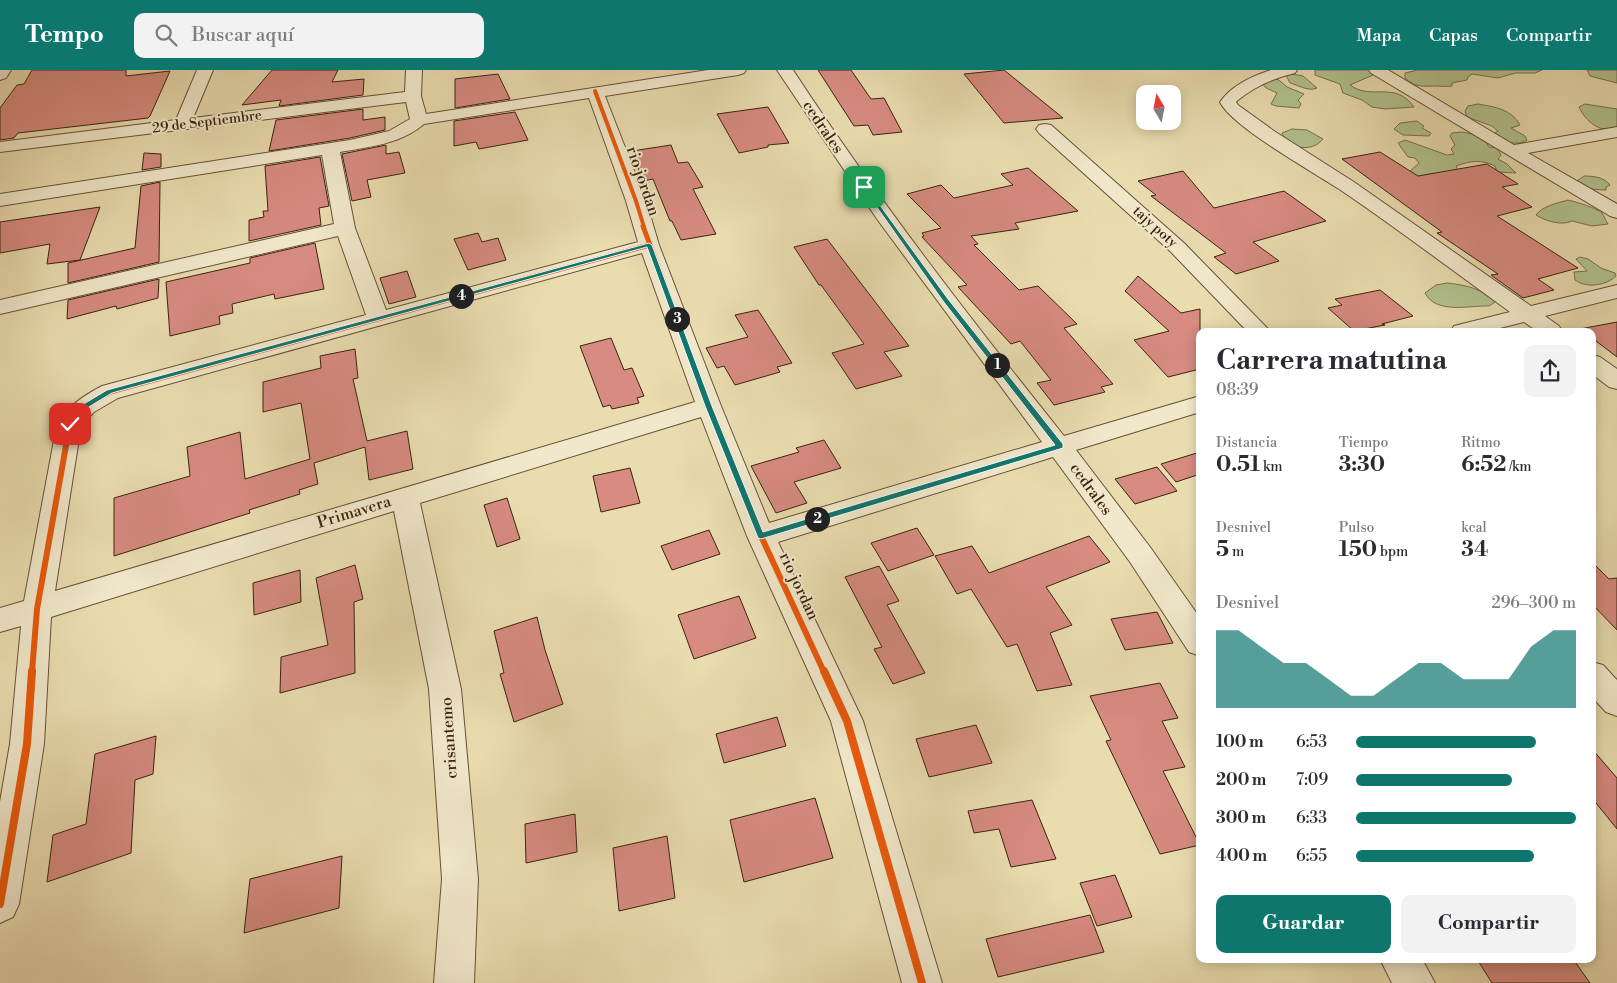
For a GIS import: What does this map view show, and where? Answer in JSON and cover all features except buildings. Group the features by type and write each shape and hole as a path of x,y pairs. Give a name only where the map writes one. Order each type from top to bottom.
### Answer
{"street":[{"path":"0,74 3,70"},
{"path":"182,125 205,70"},
{"path":"414,70 413,96 419,120"},
{"path":"0,200 330,148 392,136 410,128 419,120 738,70"},
{"name":"cedrales","path":"785,70 823,130 946,300 1060,446 1174,602 1196,637"},
{"path":"1289,70 1250,84 1231,98 1228,102 1231,108 1268,135 1347,186 1547,328"},
{"path":"1377,70 1617,212"},
{"name":"rio jordan","path":"595,91 636,201 649,245 709,406 761,536 847,721 922,983"},
{"name":"29 de Septiembre","path":"0,147 413,96"},
{"name":"tajy poty","path":"1045,129 1177,247 1256,328"},
{"path":"1511,151 1617,132"},
{"path":"330,148 345,228 378,318"},
{"path":"0,307 345,228"},
{"path":"0,904 26,744 37,609 70,424 84,406 110,392 649,245"},
{"path":"1474,328 1617,291"},
{"path":"1596,365 1617,381"},
{"path":"761,536 1196,405"},
{"name":"Primavera","path":"0,620 709,406"},
{"name":"crisantemo","path":"405,497 445,689 460,879 454,983"},
{"path":"1596,679 1617,702"},
{"path":"1402,963 1415,983"}],"green space":[{"path":"1315,70 1372,70 1373,75 1350,85 1366,91 1399,94 1414,107 1385,109 1372,107 1362,100 1343,93 1340,84 1315,75"},
{"path":"1418,70 1542,70 1535,73 1515,73 1498,78 1472,74 1467,80 1452,83 1452,86 1419,86 1405,78 1405,73"},
{"path":"1587,70 1617,70 1617,83 1590,76"},
{"path":"1286,75 1303,76 1317,88 1307,89 1290,83"},
{"path":"1272,78 1304,94 1298,100 1301,104 1299,108 1271,104 1277,93 1266,88 1261,82"},
{"path":"1478,104 1496,108 1512,115 1520,125 1511,128 1525,136 1527,140 1519,143 1505,141 1492,135 1498,131 1492,126 1467,117 1465,111 1468,106"},
{"path":"1585,104 1617,109 1617,129 1599,128 1590,122 1579,107"},
{"path":"1417,121 1424,126 1422,128 1431,133 1429,136 1403,135 1394,129 1400,123"},
{"path":"1292,129 1307,130 1323,139 1313,146 1295,146 1282,133"},
{"path":"1462,132 1477,136 1484,140 1489,147 1497,148 1501,155 1498,159 1507,164 1516,173 1497,172 1495,166 1480,162 1456,166 1468,189 1407,174 1419,163 1415,158 1408,157 1398,143 1405,140 1447,155 1454,154 1451,149 1455,145 1450,136 1452,133"},
{"path":"1584,176 1602,179 1610,185 1606,187 1606,190 1602,190 1574,183"},
{"path":"1568,200 1599,211 1608,224 1592,226 1572,221 1559,223 1536,215 1546,207"},
{"path":"1580,257 1588,259 1601,268 1615,273 1616,276 1607,282 1597,285 1580,283 1575,280 1574,272 1587,271 1576,259"},
{"path":"1447,283 1479,290 1495,302 1489,306 1446,307 1430,300 1425,293 1436,285"}],"cycle path":[{"path":"595,91 636,201 649,245 709,406 761,536 847,721 922,983"},
{"path":"0,904 27,744 37,609 69,424 85,406 110,392 649,245"}],"route":[{"path":"70,424 84,406 110,392 649,245 709,406 761,536 1060,446 946,300 864,187"}]}
